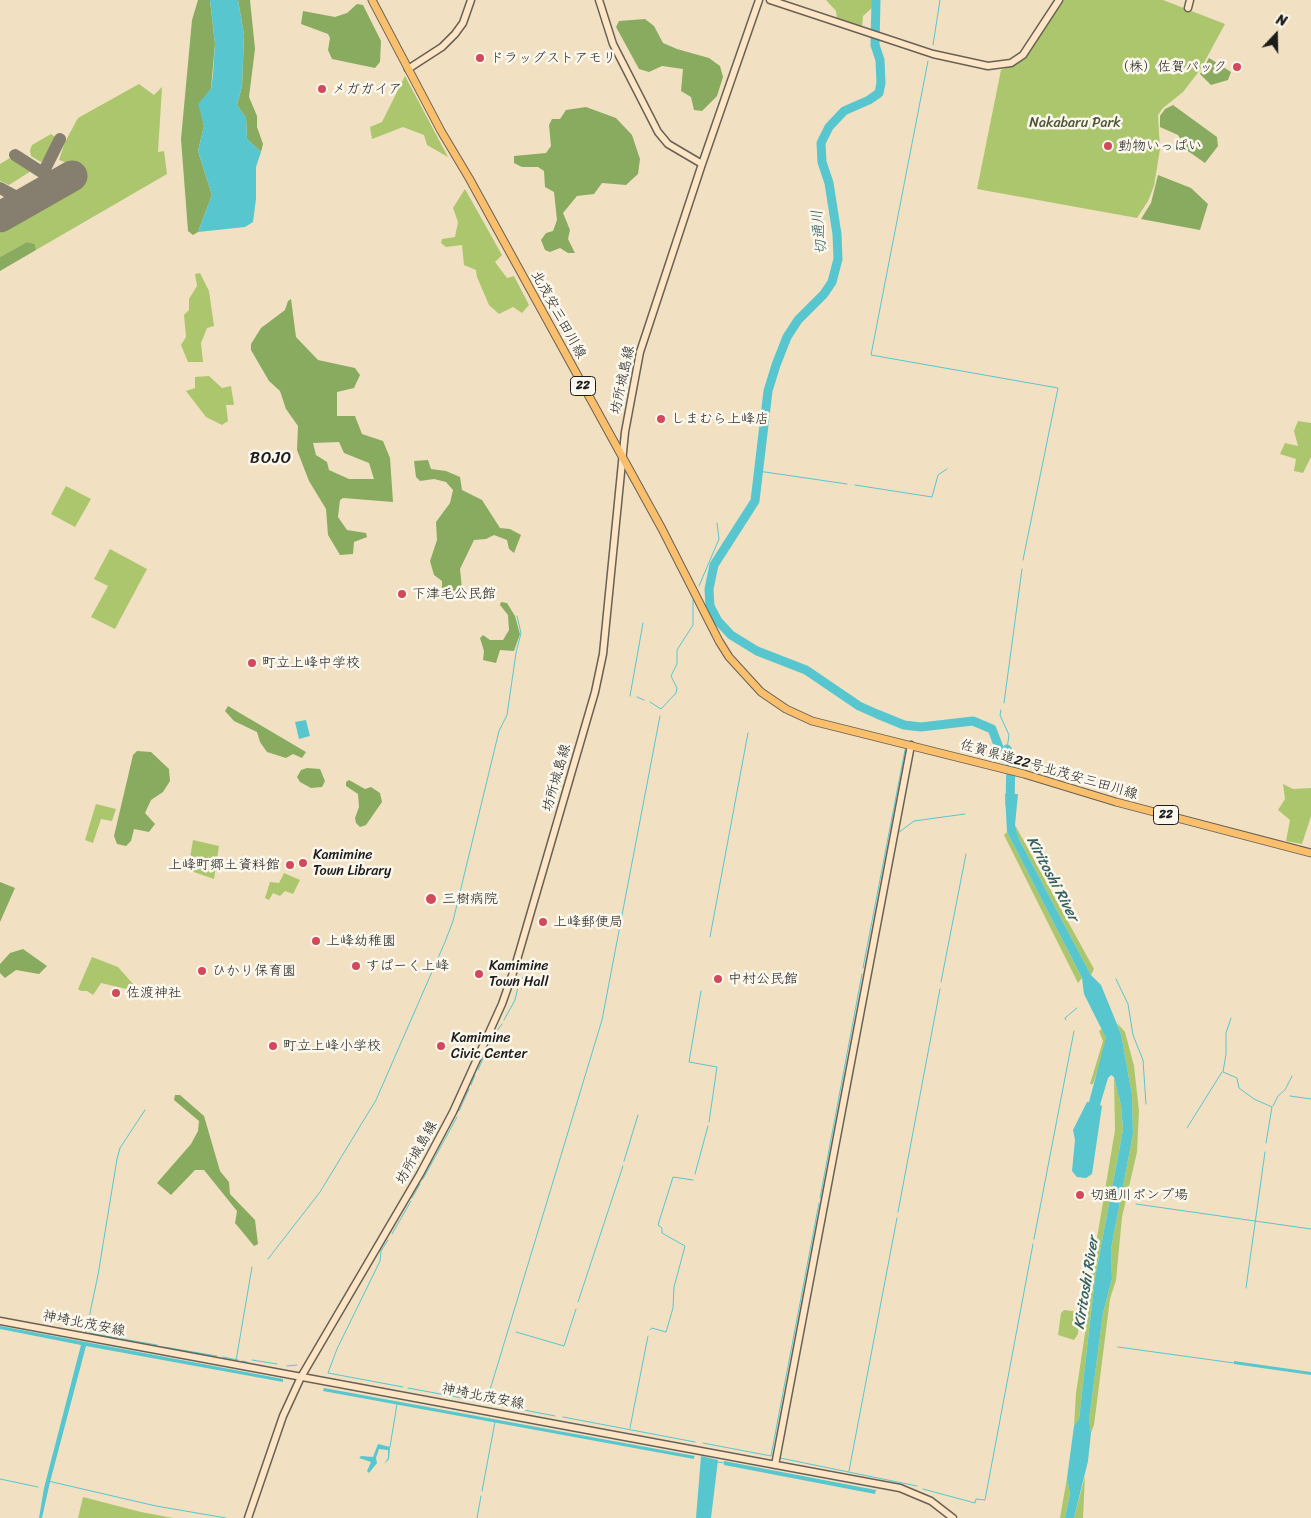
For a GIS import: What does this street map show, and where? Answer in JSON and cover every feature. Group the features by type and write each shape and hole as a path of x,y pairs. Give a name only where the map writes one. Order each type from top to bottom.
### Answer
{"main road":[{"name":"北茂安三田川線","path":"372,0 408,69 622,457 729,658 761,692 786,709 812,721 838,728"},
{"path":"408,69 442,47 455,34 462,23 471,0"},
{"path":"599,0 614,44 658,132 668,144 702,164"},
{"name":"坊所城島線","path":"248,1518 283,1416 301,1377 420,1174 453,1112 496,1018 514,970 595,692 605,642 622,457 640,352 759,0"},
{"path":"770,0 933,54 988,66 999,66 1011,63 1023,55 1059,0"},
{"path":"1188,8 1190,0"},
{"name":"佐賀県道22号北茂安三田川線","path":"838,728 1022,774 1116,802 1311,853"},
{"path":"775,1464 911,745"},
{"name":"神埼北茂安線","path":"0,1321 900,1488 931,1501 953,1518"}],"green space":[{"path":"198,0 210,0 215,44 211,89 199,104 204,126 198,151 212,195 198,232 193,235 188,231 181,139 192,20"},
{"path":"238,0 250,0 255,49 249,97 257,116 257,127 263,144 261,152 247,139 246,118 237,105 242,86 244,35"},
{"path":"826,0 872,0 873,7 863,16 862,27 837,18 836,11"},
{"name":"Nakabaru Park","path":"1063,0 1163,0 1225,24 1200,70 1183,92 1163,108 1158,115 1160,149 1154,186 1148,201 1137,218 977,189 1001,70 1021,61 1029,53"},
{"path":"357,4 363,5 381,41 380,62 375,68 332,59 328,50 330,38 328,34 301,24 303,11 335,17 347,13"},
{"path":"645,19 654,26 663,43 709,58 720,66 723,77 717,96 702,111 694,110 691,97 681,91 683,69 662,66 649,72 639,69 616,27 619,21"},
{"path":"1209,58 1231,72 1228,80 1211,85 1200,74"},
{"path":"405,76 448,157 427,145 424,135 403,127 372,139 370,127 382,122"},
{"path":"139,84 154,95 162,87 158,152 164,151 167,174 36,250 35,244 27,242 0,257 0,233 27,218 25,212 76,182 76,175 70,164 59,160 65,142 78,118"},
{"path":"1173,105 1217,137 1218,146 1205,163 1182,147 1182,141 1178,135 1160,127 1160,116 1165,109"},
{"path":"586,107 616,118 632,135 640,159 638,174 626,185 602,183 594,194 577,196 563,213 570,230 568,239 575,253 568,253 560,248 550,252 545,250 541,240 546,233 553,231 557,220 554,192 545,187 544,171 538,167 522,167 514,163 514,156 546,153 551,146 549,125 552,119 560,119 566,110"},
{"path":"51,134 55,137 47,156 41,162 31,156 30,150 32,145"},
{"path":"10,158 28,167 31,171 9,185 0,181 0,164"},
{"path":"1158,175 1191,188 1208,204 1200,230 1141,219 1151,203"},
{"path":"465,189 502,255 495,262 507,278 514,276 529,305 522,313 513,307 499,314 489,305 476,270 464,265 462,245 446,247 441,243 442,239 455,237 458,222 453,208"},
{"path":"27,242 35,244 36,250 0,271 0,257"},
{"path":"200,273 209,291 214,326 207,328 201,343 203,362 188,362 181,345 186,337 184,315 189,310 189,299 197,286 195,274"},
{"path":"291,299 296,337 318,360 355,368 360,375 354,388 337,392 337,416 355,416 362,434 383,441 390,458 393,502 343,498 340,500 338,517 347,530 366,533 367,537 354,542 353,554 340,555 328,535 326,509 309,481 297,450 298,426 286,409 280,391 269,381 251,350 251,344 261,328 285,310 288,301","holes":["339,442 344,453 369,463 374,479 349,479 329,470 327,462 316,455 313,443"]},
{"path":"209,376 222,388 231,386 234,405 226,405 228,421 222,425 206,417 186,391 195,388 195,377"},
{"path":"1298,421 1311,423 1311,457 1303,473 1294,471 1296,459 1280,454 1285,443 1298,446 1294,431"},
{"path":"428,460 431,469 446,471 460,477 462,490 482,500 500,528 510,529 521,535 514,553 509,549 507,540 494,535 486,539 474,540 460,569 462,589 449,597 442,593 442,581 434,575 430,561 437,540 436,522 450,503 453,490 446,482 434,479 420,481 416,477 414,461"},
{"path":"66,486 91,499 75,527 51,514"},
{"path":"110,549 147,569 115,629 91,617 108,586 94,579"},
{"path":"501,602 507,603 515,616 520,634 514,651 500,650 496,663 483,660 484,651 480,638 483,635 490,640 503,640 509,630 508,615 500,605"},
{"path":"228,706 306,752 302,758 293,754 286,758 267,752 260,742 257,732 234,721 225,711"},
{"path":"137,751 151,752 169,769 170,781 163,792 151,800 145,813 155,824 149,832 134,829 131,841 126,846 117,844 114,836 133,755"},
{"path":"307,768 320,769 325,781 322,787 311,788 300,782 297,777 301,770"},
{"path":"349,780 365,789 371,787 380,793 382,802 366,825 360,827 356,823 355,818 359,807 358,794 346,786 346,782"},
{"path":"1283,784 1293,789 1311,788 1311,816 1302,844 1286,841 1290,820 1278,810 1285,799"},
{"path":"96,804 116,809 112,821 101,819 93,843 85,840"},
{"path":"1015,825 1094,969 1091,975 1019,839"},
{"path":"1007,832 1082,978 1078,983 1004,835"},
{"path":"193,840 219,846 214,879 188,870"},
{"path":"284,873 300,880 293,894 285,891 280,896 273,893 269,900 265,898 270,882 279,883"},
{"path":"0,882 15,888 0,922"},
{"path":"23,949 47,966 39,974 16,970 5,978 0,973 0,964 10,953"},
{"path":"92,957 118,967 134,985 131,990 101,983 93,995 78,989"},
{"path":"1117,1023 1125,1032 1134,1066 1139,1111 1137,1152 1122,1217 1116,1280 1110,1299 1094,1425 1091,1433 1089,1420 1103,1313 1112,1279 1111,1249 1133,1134 1132,1095 1121,1034"},
{"path":"1102,1029 1106,1038 1106,1045 1093,1084 1090,1084 1103,1041 1099,1031"},
{"path":"1114,1077 1121,1105 1123,1130 1095,1278 1079,1419 1074,1426 1076,1393 1089,1307 1089,1286 1115,1130"},
{"path":"175,1095 180,1095 204,1116 220,1171 229,1182 230,1194 255,1220 258,1244 254,1246 235,1223 237,1211 204,1170 195,1170 171,1195 157,1183 191,1144 198,1131 199,1121 174,1100"},
{"path":"1064,1310 1080,1312 1078,1334 1074,1340 1058,1335 1061,1313"},
{"path":"1085,1476 1083,1518 1074,1518"},
{"path":"1067,1478 1070,1494 1065,1518 1060,1518"},
{"path":"83,1497 141,1512 173,1518 78,1518"}],"water":[{"path":"210,0 238,0 244,35 242,86 237,105 246,118 247,139 261,152 256,167 256,199 253,222 245,227 198,232 212,195 198,151 204,126 198,104 211,89 213,75 215,44"},
{"path":"306,720 310,736 299,739 295,722"},
{"path":"1005,794 1018,794 1015,825 1019,839 1091,975 1101,985 1121,1034 1132,1095 1133,1134 1111,1249 1112,1279 1103,1313 1089,1420 1091,1433 1088,1461 1074,1518 1065,1518 1070,1494 1067,1478 1074,1426 1079,1419 1095,1278 1123,1130 1121,1105 1114,1077 1111,1075 1108,1078 1100,1105 1102,1106 1092,1174 1086,1178 1077,1177 1072,1171 1075,1140 1073,1130 1087,1102 1089,1102 1106,1038 1084,994 1082,978 1007,832"},
{"path":"0,1326 283,1379 283,1382 86,1346 42,1518 39,1518 44,1488 81,1345 0,1329"},
{"path":"1234,1361 1311,1372 1311,1375 1234,1364"},
{"path":"324,1388 695,1456 694,1459 323,1391"},
{"path":"378,1444 390,1447 389,1459 384,1464 388,1458 388,1450 379,1449 376,1458 377,1463 369,1473 367,1471 371,1462 359,1458 361,1456 373,1457"},
{"path":"701,1456 718,1460 711,1518 696,1518"},
{"path":"724,1461 876,1490 875,1494 724,1465"}],"waterway":[{"name":"Kiritoshi River","path":"876,0 875,45 880,60 881,83 879,93 869,100 844,111 829,127 821,143 822,162 829,183 837,234 838,259 832,282 824,294 798,320 787,337 776,365 768,391 755,501 714,565 709,589 710,606 718,621 731,635 757,651 806,670 859,706 877,714 904,725 921,727 973,721 992,729 1003,758 1007,749 1011,759 1010,805"},
{"path":"933,45 940,0"},
{"path":"928,61 871,355 1058,388 1023,560"},
{"path":"855,485 932,497 938,475 947,469"},
{"path":"758,471 847,484"},
{"path":"699,586 719,539 717,523"},
{"path":"1004,703 1022,569"},
{"path":"650,702 661,709 676,693 677,688 671,676 677,664 677,650 693,625 693,600"},
{"path":"268,1259 320,1192 376,1100 445,942 453,921 499,731 507,715 516,653 521,633 517,616"},
{"path":"630,696 643,623"},
{"path":"637,697 644,700"},
{"path":"1001,710 1000,715 1009,735 1007,749"},
{"path":"486,1403 602,1020 660,716"},
{"path":"710,937 748,733"},
{"path":"863,968 905,750"},
{"path":"898,833 914,821 965,814"},
{"path":"941,982 966,854"},
{"path":"820,1198 862,974"},
{"path":"519,983 524,976"},
{"path":"1116,979 1128,1004 1133,1035 1143,1060 1146,1104"},
{"path":"504,1020 515,1000 518,987"},
{"path":"898,1212 940,989"},
{"path":"701,991 689,1062 717,1067 709,1122"},
{"path":"1066,1020 1065,1018 1077,1008"},
{"path":"1231,1018 1226,1033 1226,1054 1223,1072 1237,1078 1239,1088 1254,1099 1272,1107 1266,1143"},
{"path":"494,1035 502,1024"},
{"path":"1034,1239 1074,1031"},
{"path":"489,1046 492,1040"},
{"path":"478,1070 484,1056"},
{"path":"1187,1128 1222,1072"},
{"path":"471,1085 475,1075"},
{"path":"1273,1106 1278,1096 1285,1090 1292,1076"},
{"path":"459,1111 469,1089"},
{"path":"1290,1096 1311,1099"},
{"path":"86,1332 98,1275 117,1159 120,1148 145,1110"},
{"path":"624,1161 638,1115"},
{"path":"423,1179 457,1117"},
{"path":"695,1174 708,1126"},
{"path":"1246,1288 1265,1152"},
{"path":"578,1302 623,1166"},
{"path":"650,1330 652,1328 666,1332 673,1308 674,1287 685,1246 662,1233 662,1228 658,1225 673,1177 693,1180"},
{"path":"412,1198 420,1184"},
{"path":"392,1234 411,1201"},
{"path":"703,1443 771,1456 819,1203"},
{"path":"1136,1204 1311,1229"},
{"path":"849,1471 897,1218"},
{"path":"388,1240 381,1251 380,1261 337,1349 328,1373 403,1387"},
{"path":"923,1489 975,1503 976,1499 985,1500 1033,1244"},
{"path":"236,1361 252,1267"},
{"path":"516,1332 564,1346 576,1309"},
{"path":"89,1333 157,1345"},
{"path":"630,1428 648,1336"},
{"path":"164,1347 217,1356"},
{"path":"1118,1347 1234,1363"},
{"path":"223,1357 238,1360"},
{"path":"252,1360 277,1364"},
{"path":"242,1361 247,1362"},
{"path":"287,1366 297,1365"},
{"path":"408,1388 489,1403"},
{"path":"390,1447 397,1404"},
{"path":"493,1404 555,1416"},
{"path":"563,1417 695,1442"},
{"path":"482,1491 495,1422"},
{"path":"780,1458 917,1486"},
{"path":"717,1462 725,1463"},
{"path":"0,1479 38,1487"},
{"path":"48,1481 156,1506 226,1518"},
{"path":"477,1518 481,1496"}],"taxiway":[{"path":"52,187 43,173 60,139"},
{"path":"15,155 43,173"},
{"path":"0,188 26,202"}],"runway":[{"path":"0,217 72,176"}],"place":[{"name":"ドラッグストアモリ","path":"480,58"},
{"name":"（株）佐賀パック","path":"1237,67"},
{"name":"メガガイア","path":"322,89"},
{"name":"動物いっぱい","path":"1108,146"},
{"name":"しまむら上峰店","path":"661,419"},
{"name":"下津毛公民館","path":"402,594"},
{"name":"町立上峰中学校","path":"252,663"},
{"name":"Kamimine Town Library","path":"303,863"},
{"name":"上峰町郷土資料館","path":"290,865"},
{"name":"三樹病院","path":"431,899"},
{"name":"上峰郵便局","path":"543,922"},
{"name":"上峰幼稚園","path":"316,941"},
{"name":"すぱーく上峰","path":"356,966"},
{"name":"ひかり保育園","path":"202,971"},
{"name":"Kamimine Town Hall","path":"479,974"},
{"name":"中村公民館","path":"718,979"},
{"name":"佐渡神社","path":"116,993"},
{"name":"町立上峰小学校","path":"273,1046"},
{"name":"Kamimine Civic Center","path":"441,1046"},
{"name":"切通川ポンプ場","path":"1080,1195"}],"district":[{"name":"BOJO","path":"271,459"}],"water label":[{"name":"切通川","path":"820,232"}]}
